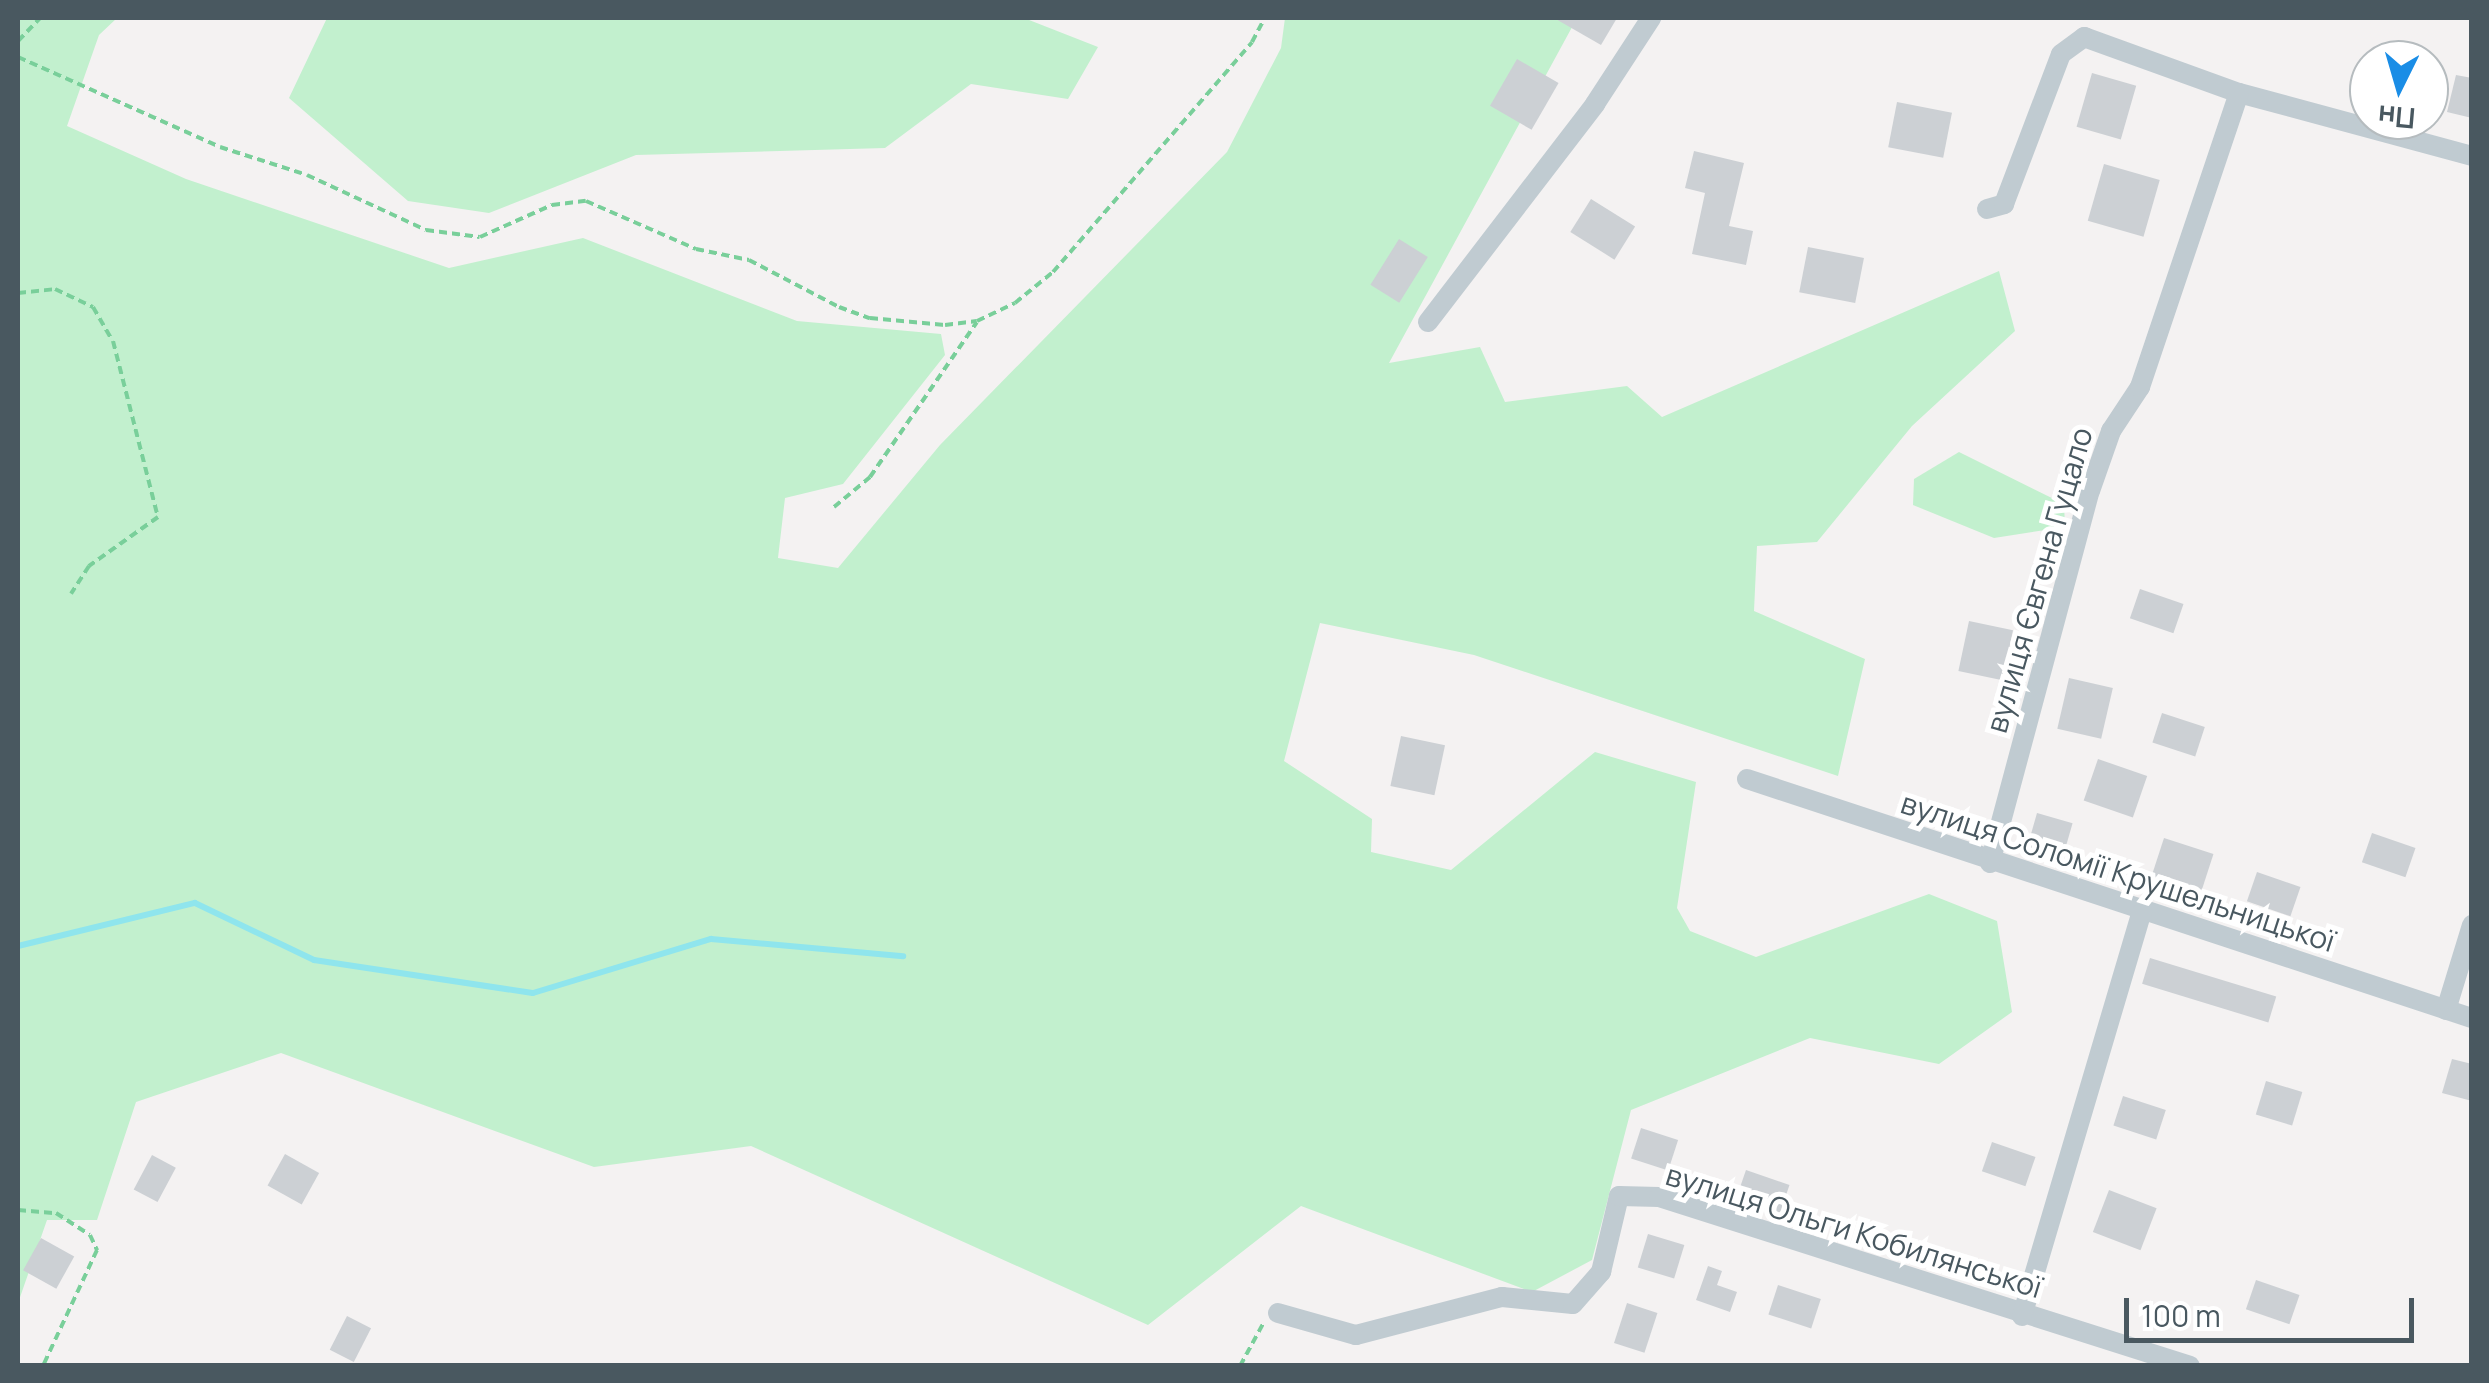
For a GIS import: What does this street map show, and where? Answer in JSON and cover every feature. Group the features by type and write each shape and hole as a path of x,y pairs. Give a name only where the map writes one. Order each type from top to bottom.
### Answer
{"street":[{"path":"1428,322 1594,104 1651,18"},
{"path":"1987,209 2004,204 2061,54 2084,27 2239,93 2472,156"},
{"name":"вулиця Євгена Гуцало","path":"1990,863 2090,492 2110,431 2140,388 2239,93"},
{"name":"вулиця Соломії Крушельницької","path":"1747,779 2141,913 2472,1018"},
{"path":"2022,1316 2141,913"},
{"path":"2446,1010 2472,925"},
{"name":"вулиця Ольги Кобилянської","path":"1278,1313 1356,1336 1502,1297 1573,1304 1601,1272 1619,1196 1659,1198 2022,1316 2190,1366"}],"path":[{"path":"18,41 40,18"},
{"path":"18,57 452,238 480,238 552,205 586,201 696,249 750,260 870,318 945,325 977,321 1016,303 1053,272 1252,42 1266,18"},
{"path":"18,293 55,289 93,307 112,340 158,517 89,566 71,594"},
{"path":"834,507 870,477 977,321"},
{"path":"18,1210 56,1213 90,1235 97,1250 42,1366"},
{"path":"1240,1366 1260,1325 1278,1313"}],"green space":[{"path":"18,18 117,18 99,35 67,126 186,179 449,268 583,238 797,321 941,334 945,355 843,484 785,498 778,558 838,568 940,445 1227,152 1281,48 1285,18 1577,18 1389,363 1480,347 1505,402 1627,386 1662,417 1999,271 2015,331 1912,426 1817,542 1757,546 1754,611 1865,659 1838,776 1474,655 1320,623 1284,761 1372,819 1371,852 1451,870 1595,752 1696,782 1677,908 1690,931 1756,957 1929,894 1997,921 2012,1012 1939,1064 1810,1038 1631,1110 1592,1260 1532,1292 1301,1206 1148,1325 751,1146 594,1167 281,1053 136,1102 97,1220 47,1220 18,1303"},
{"path":"327,18 1024,18 1098,47 1068,99 971,84 885,148 636,155 489,213 408,201 289,98"},
{"path":"1959,452 2064,504 2065,527 1994,538 1913,505 1914,479"}],"building":[{"path":"1554,18 1617,18 1601,45"},
{"path":"1517,59 1559,83 1532,130 1490,106"},
{"path":"2092,73 2136,86 2121,140 2077,127"},
{"path":"2456,75 2472,78 2472,118 2449,112"},
{"path":"1897,102 1952,113 1943,158 1888,147"},
{"path":"1694,151 1744,163 1729,226 1753,231 1746,265 1692,254 1705,193 1685,188"},
{"path":"2104,164 2160,180 2143,237 2088,221"},
{"path":"1591,199 1635,227 1614,260 1570,232"},
{"path":"1399,239 1428,257 1399,303 1370,285"},
{"path":"1808,247 1864,258 1855,303 1799,292"},
{"path":"2140,589 2183,604 2173,633 2130,618"},
{"path":"1969,621 2013,630 2002,680 1958,671"},
{"path":"2069,678 2113,688 2101,739 2057,729"},
{"path":"2162,713 2205,727 2195,756 2152,742"},
{"path":"1401,736 1445,745 1434,795 1390,786"},
{"path":"2098,759 2147,776 2133,818 2084,801"},
{"path":"2037,813 2073,823 2063,857 2027,847"},
{"path":"2372,833 2415,848 2405,877 2362,862"},
{"path":"2164,838 2213,854 2200,896 2150,880"},
{"path":"2257,872 2300,887 2290,916 2247,901"},
{"path":"2150,958 2276,997 2268,1022 2142,984"},
{"path":"2452,1059 2472,1064 2472,1101 2442,1093"},
{"path":"2266,1081 2302,1092 2292,1126 2256,1114"},
{"path":"2123,1096 2166,1110 2156,1139 2113,1125"},
{"path":"1641,1128 1678,1140 1668,1170 1631,1158"},
{"path":"1992,1142 2035,1157 2025,1186 1982,1171"},
{"path":"285,1154 319,1173 302,1204 268,1185"},
{"path":"152,1155 176,1168 158,1202 134,1189"},
{"path":"1746,1170 1789,1185 1779,1214 1736,1199"},
{"path":"2109,1190 2157,1208 2140,1250 2093,1232"},
{"path":"1648,1234 1684,1245 1674,1279 1638,1267"},
{"path":"41,1238 74,1256 56,1289 23,1270"},
{"path":"1708,1266 1722,1271 1717,1285 1737,1292 1730,1312 1696,1300"},
{"path":"2256,1280 2299,1295 2289,1324 2246,1309"},
{"path":"1778,1285 1821,1299 1811,1328 1768,1314"},
{"path":"1627,1303 1657,1313 1644,1353 1614,1343"},
{"path":"347,1316 371,1328 354,1362 330,1350"}],"waterway":[{"path":"18,946 195,903 314,960 533,993 711,939 903,956"}]}
